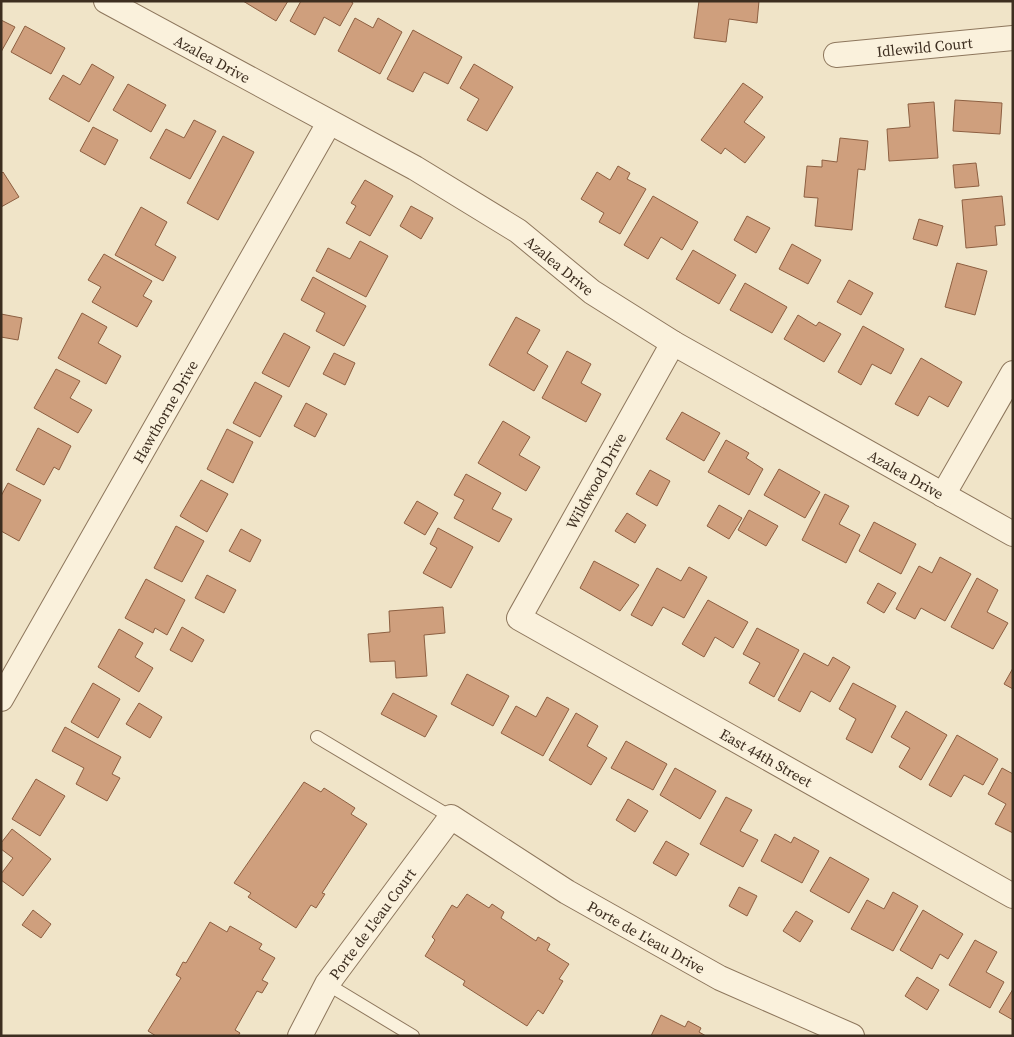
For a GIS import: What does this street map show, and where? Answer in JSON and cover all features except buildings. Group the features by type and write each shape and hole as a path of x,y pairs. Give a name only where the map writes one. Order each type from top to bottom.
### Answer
{"street":[{"name":"Azalea Drive","path":"106,1 415,168 518,231 592,292 673,343 1013,534"},
{"name":"Idlewild Court","path":"836,55 1013,38"},
{"name":"Hawthorne Drive","path":"1,698 329,123"},
{"name":"Wildwood Drive","path":"519,618 673,343"},
{"path":"943,495 1013,373"},
{"name":"East 44th Street","path":"519,618 1013,896"},
{"name":"Porte de L'eau Court","path":"300,1036 327,984 451,817"},
{"name":"Porte de L'eau Drive","path":"451,817 567,892 720,978 852,1036"}],"lane":[{"path":"317,737 451,817"},
{"path":"327,984 413,1036"}]}
